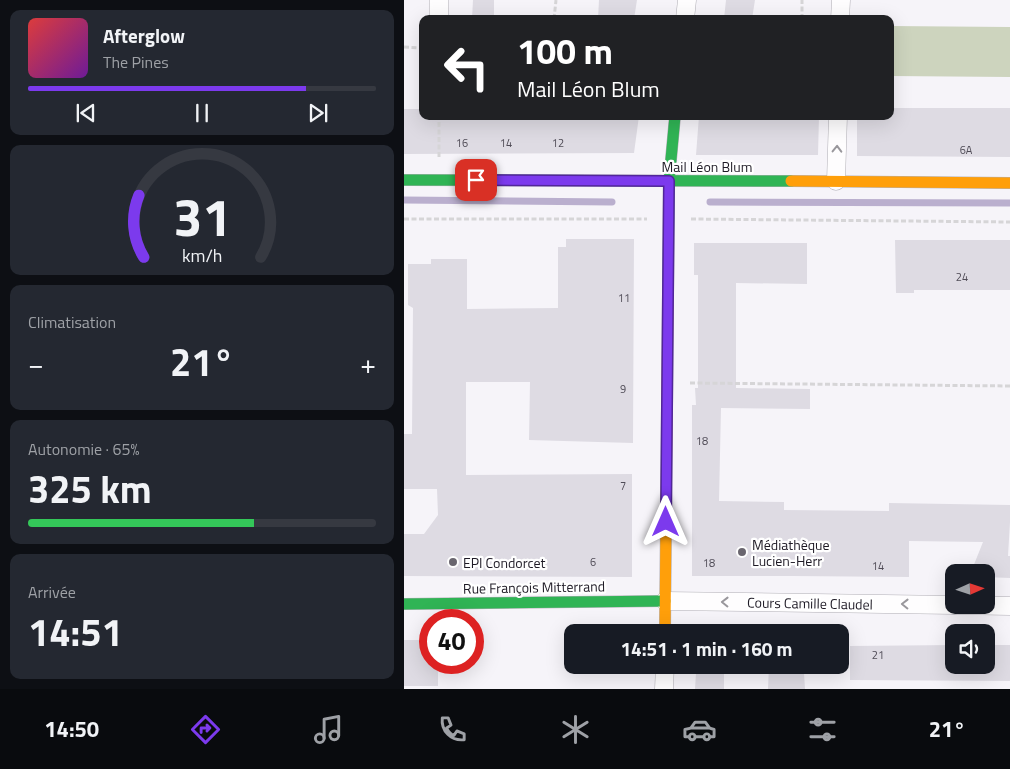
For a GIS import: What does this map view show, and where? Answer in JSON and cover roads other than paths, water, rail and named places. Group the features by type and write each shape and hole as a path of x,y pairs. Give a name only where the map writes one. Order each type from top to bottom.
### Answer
{"street":[{"path":"439,0 439,15"},
{"path":"685,15 687,0"},
{"path":"840,15 841,0"},
{"path":"665,624 668,219 669,181 675,120"},
{"path":"836,181 838,120"},
{"name":"Mail Léon Blum","path":"404,180 1010,183"},
{"name":"Rue François Mitterrand","path":"404,604 665,601"},
{"name":"Cours Camille Claudel","path":"665,601 945,605"},
{"name":"Cours Camille Claudel","path":"995,606 1010,606"},
{"path":"664,674 664,689"}],"waterway":[{"path":"404,200 612,202"},
{"path":"710,202 1011,203"}],"place":[{"name":"Médiathèque Lucien-Herr","path":"742,552"},
{"name":"EPI Condorcet","path":"453,562"}]}
